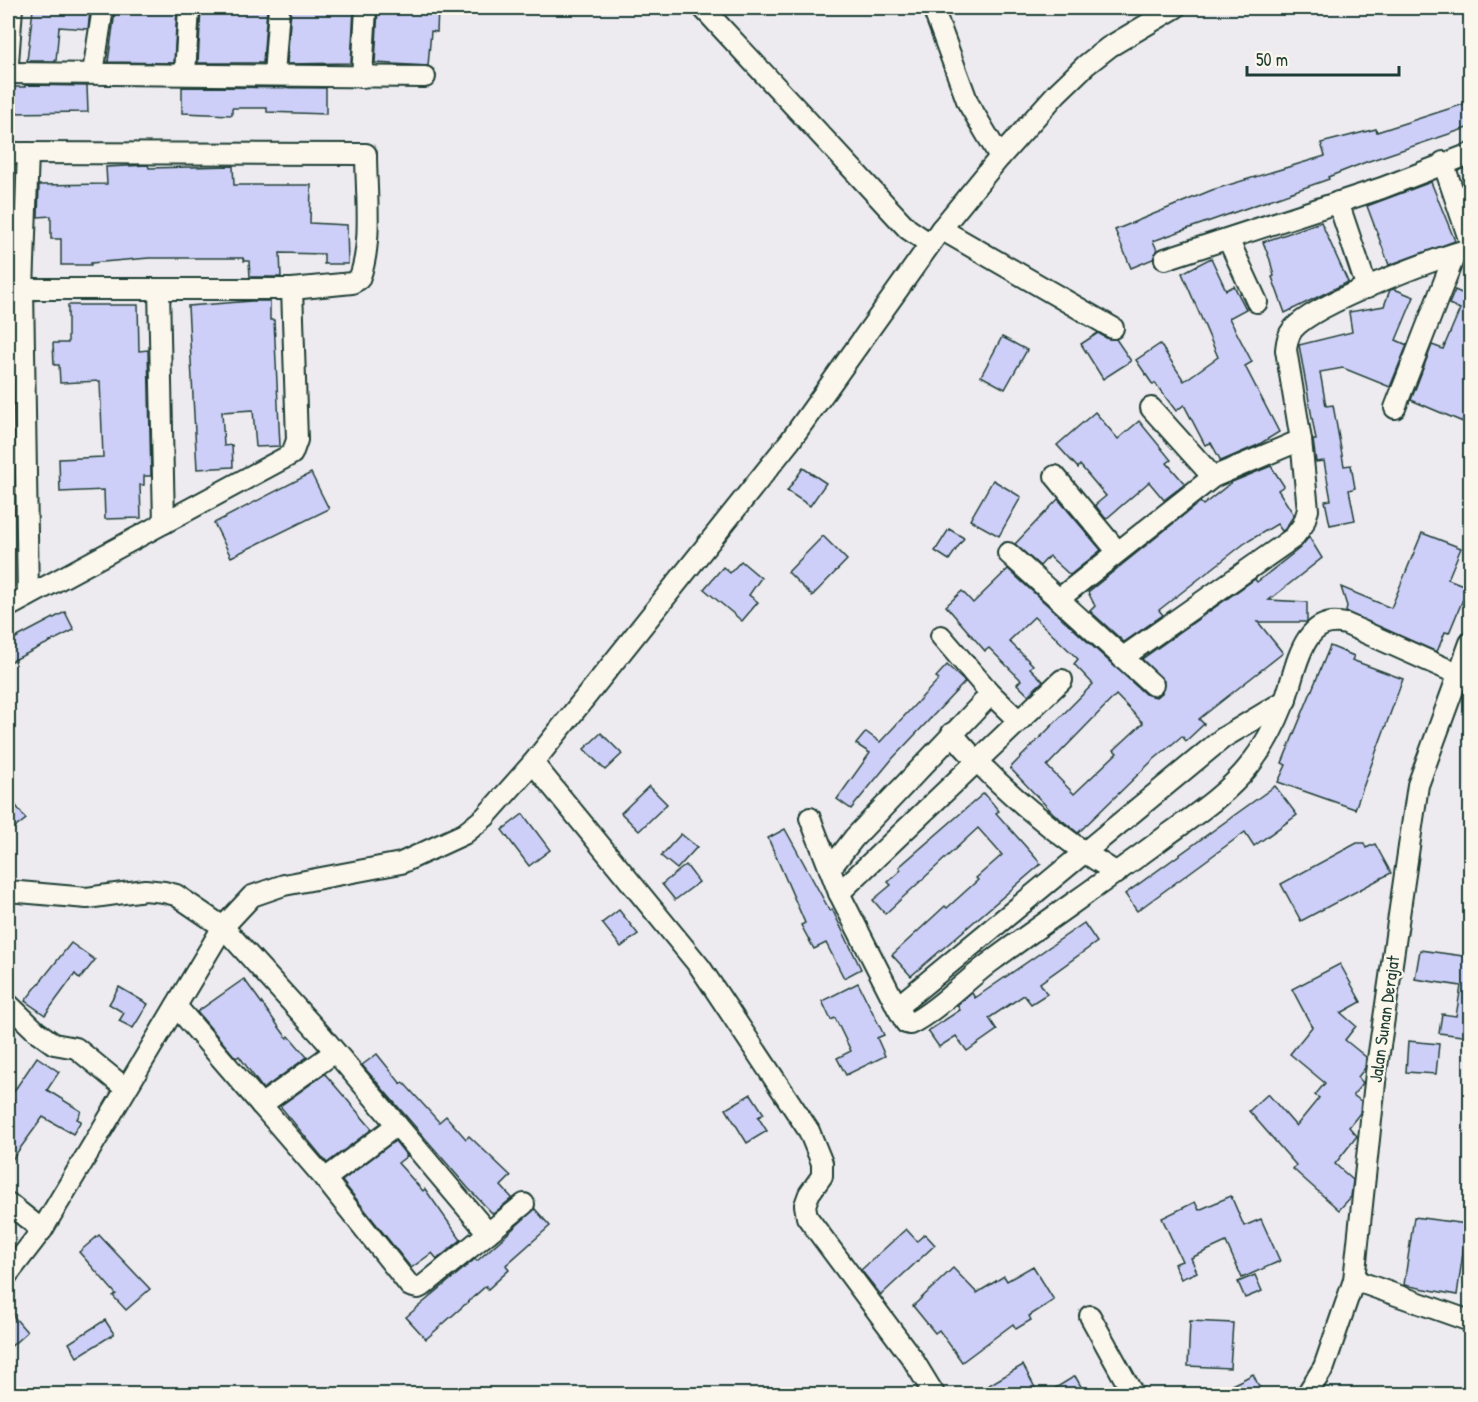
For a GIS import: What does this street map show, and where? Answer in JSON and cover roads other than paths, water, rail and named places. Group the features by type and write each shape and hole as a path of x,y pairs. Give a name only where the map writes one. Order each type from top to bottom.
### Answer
{"street":[{"path":"8,63 12,8"},
{"path":"93,73 102,8"},
{"path":"185,74 189,8"},
{"path":"274,75 279,8"},
{"path":"362,77 366,8"},
{"path":"704,8 908,229 936,237 1113,328"},
{"path":"933,8 968,103 1000,157"},
{"path":"8,1274 42,1230 223,927 252,896 284,885 401,863 464,834 502,800 790,441 936,237 1000,157 1056,93 1086,65 1126,36 1175,8"},
{"path":"8,73 425,77"},
{"path":"8,153 366,154 365,257 359,279 341,285 292,289 15,289"},
{"path":"28,153 15,289 28,596"},
{"path":"1165,259 1338,202 1470,154"},
{"path":"1395,408 1465,248 1443,162"},
{"path":"1338,202 1367,288"},
{"path":"1227,239 1257,302"},
{"path":"1122,658 1293,538 1304,525 1308,510 1301,440 1289,373 1287,337 1307,317 1367,288 1465,248"},
{"path":"159,289 164,523"},
{"path":"8,607 292,454 297,440 292,289"},
{"path":"1151,408 1213,477"},
{"path":"1060,598 1213,477 1301,440"},
{"path":"1055,476 1117,551"},
{"path":"1008,553 1153,685"},
{"path":"810,818 839,893 897,1007 906,1023 916,1021 994,959 1117,873 1216,799 1248,767 1266,742 1286,700 1298,656 1313,632 1326,624 1337,622 1461,686"},
{"path":"941,636 991,694 1019,721"},
{"name":"Jalan Sunan Derajat","path":"1307,1395 1324,1367 1354,1280 1376,1073 1411,823 1418,785 1461,686 1470,643"},
{"path":"839,893 1062,680"},
{"path":"830,869 854,838 991,694"},
{"path":"897,1007 1223,738 1286,700"},
{"path":"952,733 976,762 1083,852 1117,873"},
{"path":"533,763 700,967 809,1131 822,1163 822,1176 809,1194 805,1205 807,1217 912,1358 934,1395"},
{"path":"854,838 872,861"},
{"path":"1046,884 1069,906"},
{"path":"8,891 87,898 145,890 164,892 176,895 223,927 335,1052 488,1233"},
{"path":"981,938 994,959"},
{"path":"8,1004 36,1031 54,1044 76,1048 125,1088"},
{"path":"176,1006 325,1179 410,1286 417,1288 424,1285 524,1204"},
{"path":"261,1105 335,1052"},
{"path":"325,1179 397,1125"},
{"path":"8,1203 42,1230"},
{"path":"1354,1280 1470,1320"},
{"path":"1090,1316 1133,1395"}]}
